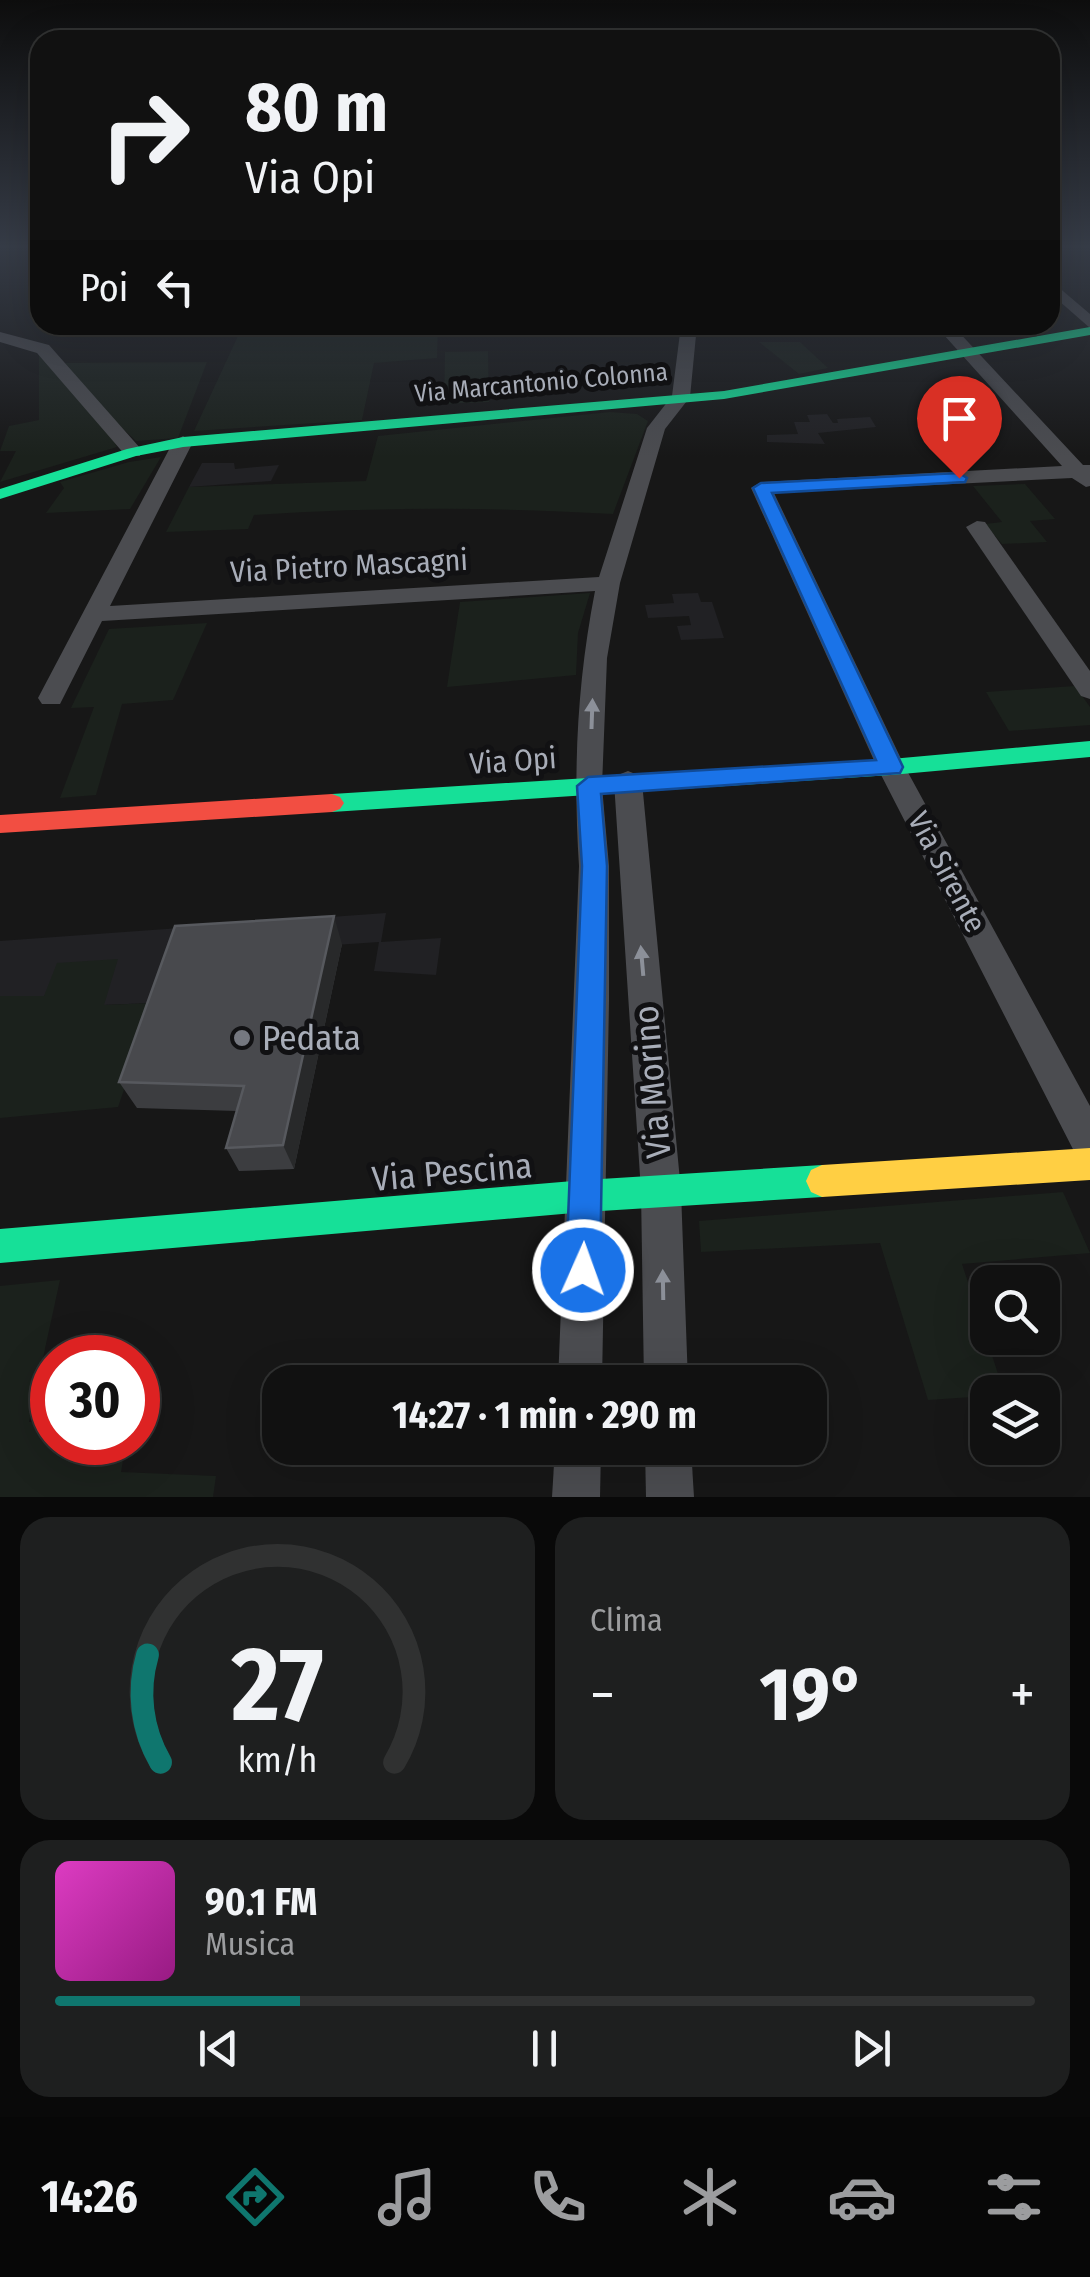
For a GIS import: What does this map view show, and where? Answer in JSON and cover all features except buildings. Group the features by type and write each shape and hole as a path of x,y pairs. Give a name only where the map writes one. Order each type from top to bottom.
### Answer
{"street":[{"name":"Via Marcantonio Colonna","path":"0,494 133,452 183,442 724,395 1090,331"},
{"path":"581,1365 594,866 588,786 594,658 608,582 656,428 682,397 688,335"},
{"path":"952,335 1086,476"},
{"path":"0,337 44,349 133,452"},
{"path":"50,698 183,442"},
{"name":"Via Sirente","path":"1086,476 761,488 892,767 1090,1144"},
{"path":"977,527 1090,690"},
{"name":"Via Pietro Mascagni","path":"94,614 608,582"},
{"name":"Via Opi","path":"0,824 892,767 1090,748"},
{"name":"Via Morino","path":"628,782 662,1191 666,1365"},
{"name":"Via Pescina","path":"0,1246 586,1196 1090,1164"},
{"path":"576,1497 577,1465"},
{"path":"669,1465 670,1497"}],"shaded area":[{"path":"238,335 438,335 437,358 374,363 362,420 194,431"},
{"path":"759,342 800,342 828,368 799,374"},
{"path":"39,351 102,420 117,447 0,482 16,451 0,451 9,426 39,420"},
{"path":"488,351 489,402 444,404 445,352"},
{"path":"207,362 178,438 136,441 65,363"},
{"path":"610,412 637,414 648,421 613,514 479,509 344,510 254,515 248,529 166,532 189,487 366,481 378,436"},
{"path":"827,414 833,423 838,423 837,419 870,417 876,427 818,433 825,444 767,442 767,435 798,434 794,422 810,422 807,415"},
{"path":"161,457 130,509 46,513 64,488 60,482"},
{"path":"202,463 234,463 235,469 279,465 271,481 189,487"},
{"path":"1025,484 1055,519 1030,521 1047,542 1002,544 985,524 1002,522 973,486"},
{"path":"590,593 578,633 576,675 447,687 460,602"},
{"path":"698,593 701,602 712,602 724,638 681,640 677,626 691,625 689,616 648,618 645,605 674,603 672,594"},
{"path":"207,623 173,700 122,704 96,795 60,798 94,707 71,708 109,629"},
{"path":"1075,686 1090,707 1090,725 1009,731 986,692"},
{"path":"386,913 381,942 441,938 436,975 374,971 379,942 171,956 154,1003 103,1005 117,960 44,996 0,996 0,941"},
{"path":"118,959 104,1005 154,1003 118,1107 0,1118 0,996 44,996 57,963"},
{"path":"1063,1192 1090,1253 962,1264 970,1288 970,1355 992,1355 998,1375 970,1375 970,1397 928,1400 880,1243 701,1252 699,1221"},
{"path":"60,1280 48,1335 30,1335 30,1465 122,1465 121,1472 216,1476 213,1497 0,1497 0,1286"}],"traffic: fast":[{"path":"0,494 133,452 183,442 724,395 1090,331"},
{"path":"332,803 891,767 1090,749"},
{"path":"0,1246 585,1196 822,1181"}],"traffic: slow":[{"path":"822,1181 1090,1164"}],"traffic: jam":[{"path":"0,824 332,803"}],"place":[{"name":"Pedata","path":"242,1038"}],"route":[{"path":"583,1270 594,866 588,786 892,767 761,488 959,478"}]}
